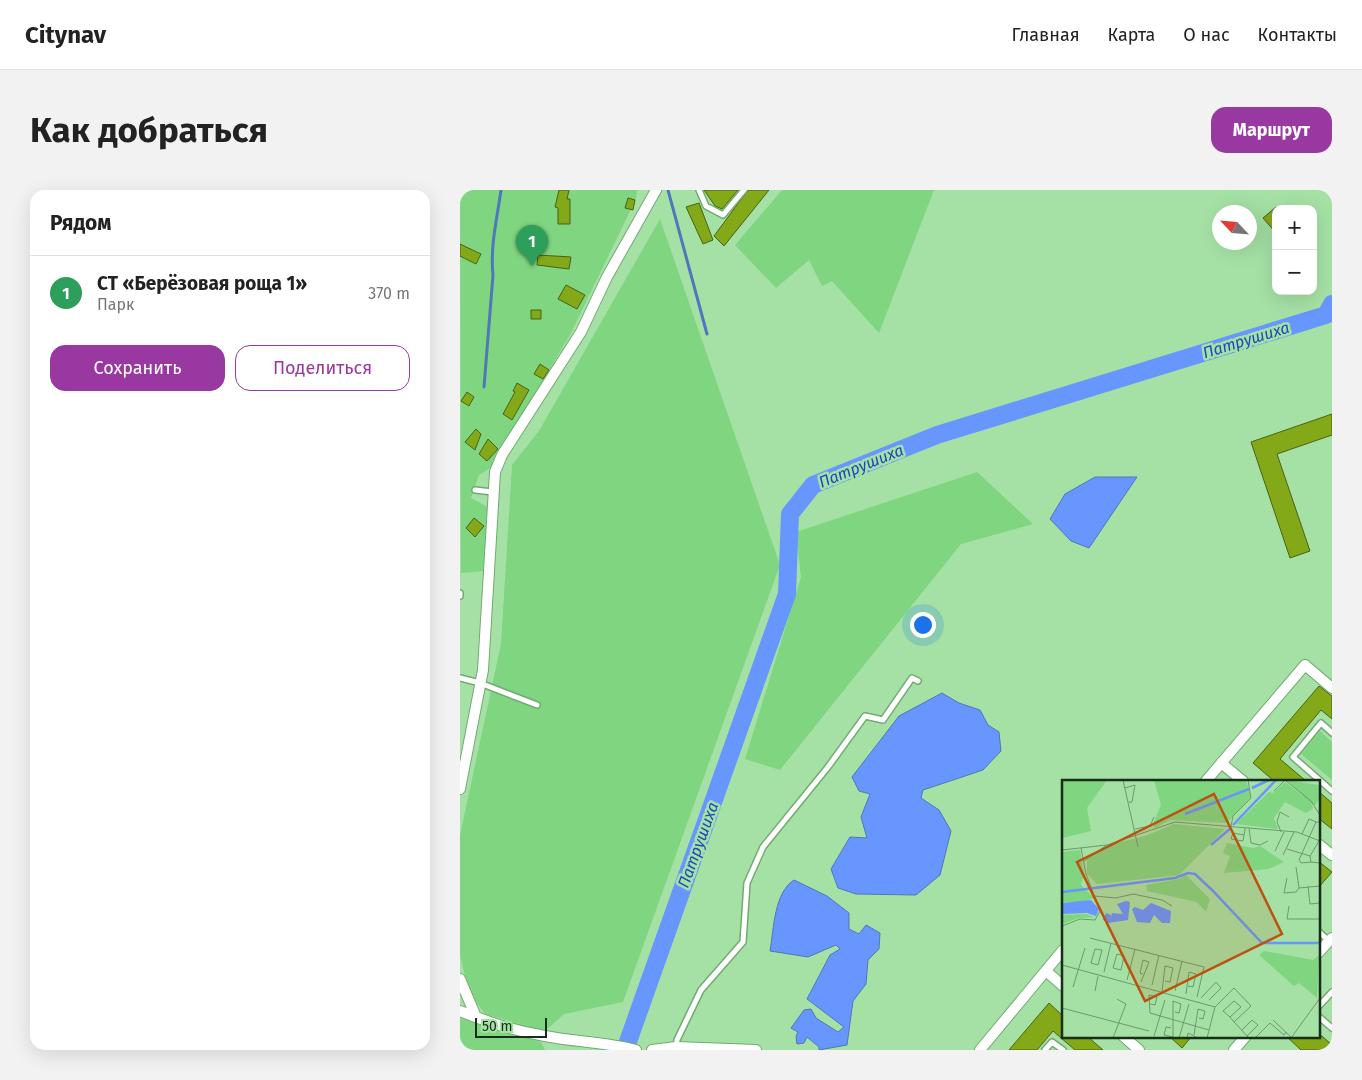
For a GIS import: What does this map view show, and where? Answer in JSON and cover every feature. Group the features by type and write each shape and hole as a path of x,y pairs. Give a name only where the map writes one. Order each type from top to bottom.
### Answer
{"street":[{"path":"460,789 480,683 495,472 502,455 581,332 607,277 656,190"},
{"path":"1207,780 1305,665 1332,688"},
{"path":"1221,763 1242,780"},
{"path":"1319,845 1332,855"},
{"path":"1319,952 1331,939"},
{"path":"980,1050 1062,951"},
{"path":"1046,971 1062,985"},
{"path":"460,979 476,1017"},
{"path":"460,1011 545,1036 617,1045 636,1050"},
{"path":"1125,1038 1139,1050"},
{"path":"1234,1050 1244,1038"},
{"path":"652,1050 676,1047 756,1050"}],"lane":[{"path":"699,190 706,206 723,215 744,190"},
{"path":"475,490 493,492"},
{"path":"460,678 480,683 537,705"},
{"path":"676,1047 677,1040 701,990 744,942 747,883 762,847 866,716 883,720 912,678 918,681"},
{"path":"1332,733 1321,724 1293,757 1332,791"},
{"path":"1319,932 1331,939"},
{"path":"1319,1006 1332,992"},
{"path":"1319,1017 1332,1028"},
{"path":"1046,1050 1052,1042 1062,1050"}],"green space":[{"path":"460,190 637,190 636,199 571,333 492,467 479,475 471,498 488,507 483,571 461,573"},
{"path":"782,190 934,190 879,333 832,281 822,286 809,260 776,288 735,245"},
{"path":"660,219 780,565 623,1002 564,1014 545,1031 485,1014 469,993 460,955 460,835 501,644 512,465 539,431"},
{"path":"977,472 1033,524 961,544 780,770 745,759 801,577 796,532"},
{"path":"1320,731 1332,742 1332,780 1301,754"},
{"path":"460,1018 541,1042 545,1050 460,1050"}],"water":[{"path":"1095,477 1137,477 1089,548 1071,541 1050,519 1065,494"},
{"path":"942,693 959,703 980,710 988,725 999,732 1001,751 983,770 923,790 921,798 939,810 951,831 940,875 916,895 856,894 838,888 831,869 850,837 867,838 861,817 870,794 859,791 852,777 899,716"},
{"path":"794,880 827,896 849,913 849,929 859,934 866,925 880,933 879,949 868,960 866,984 853,1001 847,1045 819,1050 819,1047 807,1037 804,1043 797,1044 796,1036 798,1032 791,1028 804,1010 811,1009 816,1018 838,1032 844,1027 807,999 830,955 840,949 836,945 808,957 770,951 776,912 782,893"}],"building":[{"path":"559,190 569,190 567,199 570,199 570,224 558,224 558,208 555,207"},
{"path":"704,190 738,190 722,209 715,206"},
{"path":"748,190 769,190 724,246 714,236"},
{"path":"628,198 635,200 633,210 625,208"},
{"path":"699,203 713,240 703,244 686,207"},
{"path":"1272,210 1272,228 1263,218"},
{"path":"530,230 540,230 540,239 530,239"},
{"path":"460,244 481,254 476,264 460,256"},
{"path":"538,255 571,257 569,269 537,265"},
{"path":"566,285 585,295 577,309 558,299"},
{"path":"531,310 541,310 541,319 531,319"},
{"path":"540,364 549,370 543,379 534,374"},
{"path":"517,383 529,390 512,420 503,414 515,392 513,391"},
{"path":"467,392 474,397 469,406 461,401"},
{"path":"1332,414 1332,435 1277,454 1310,551 1290,558 1251,442"},
{"path":"476,429 481,434 475,450 465,442"},
{"path":"488,439 498,449 487,461 479,454"},
{"path":"474,518 484,526 475,537 466,528"},
{"path":"1319,686 1332,696 1332,719 1321,710 1280,759 1305,780 1273,780 1253,763"},
{"path":"1319,792 1332,803 1332,829 1319,819"},
{"path":"1319,862 1332,872 1319,887"},
{"path":"1049,1003 1062,1015 1062,1038 1089,1038 1103,1050 1075,1050 1053,1031 1037,1050 1009,1050"},
{"path":"1319,1036 1322,1036 1332,1045 1332,1050 1301,1050 1288,1038 1319,1038"},
{"path":"1171,1038 1190,1038 1182,1048"}],"waterway":[{"path":"484,387 493,275 493,243 501,190"},
{"path":"668,190 707,334"},
{"name":"Патрушиха","path":"625,1050 787,594 790,514 813,485 937,435 1326,315 1332,304"}],"place":[{"name":"СТ «Берёзовая роща 1»","path":"532,266"}]}
